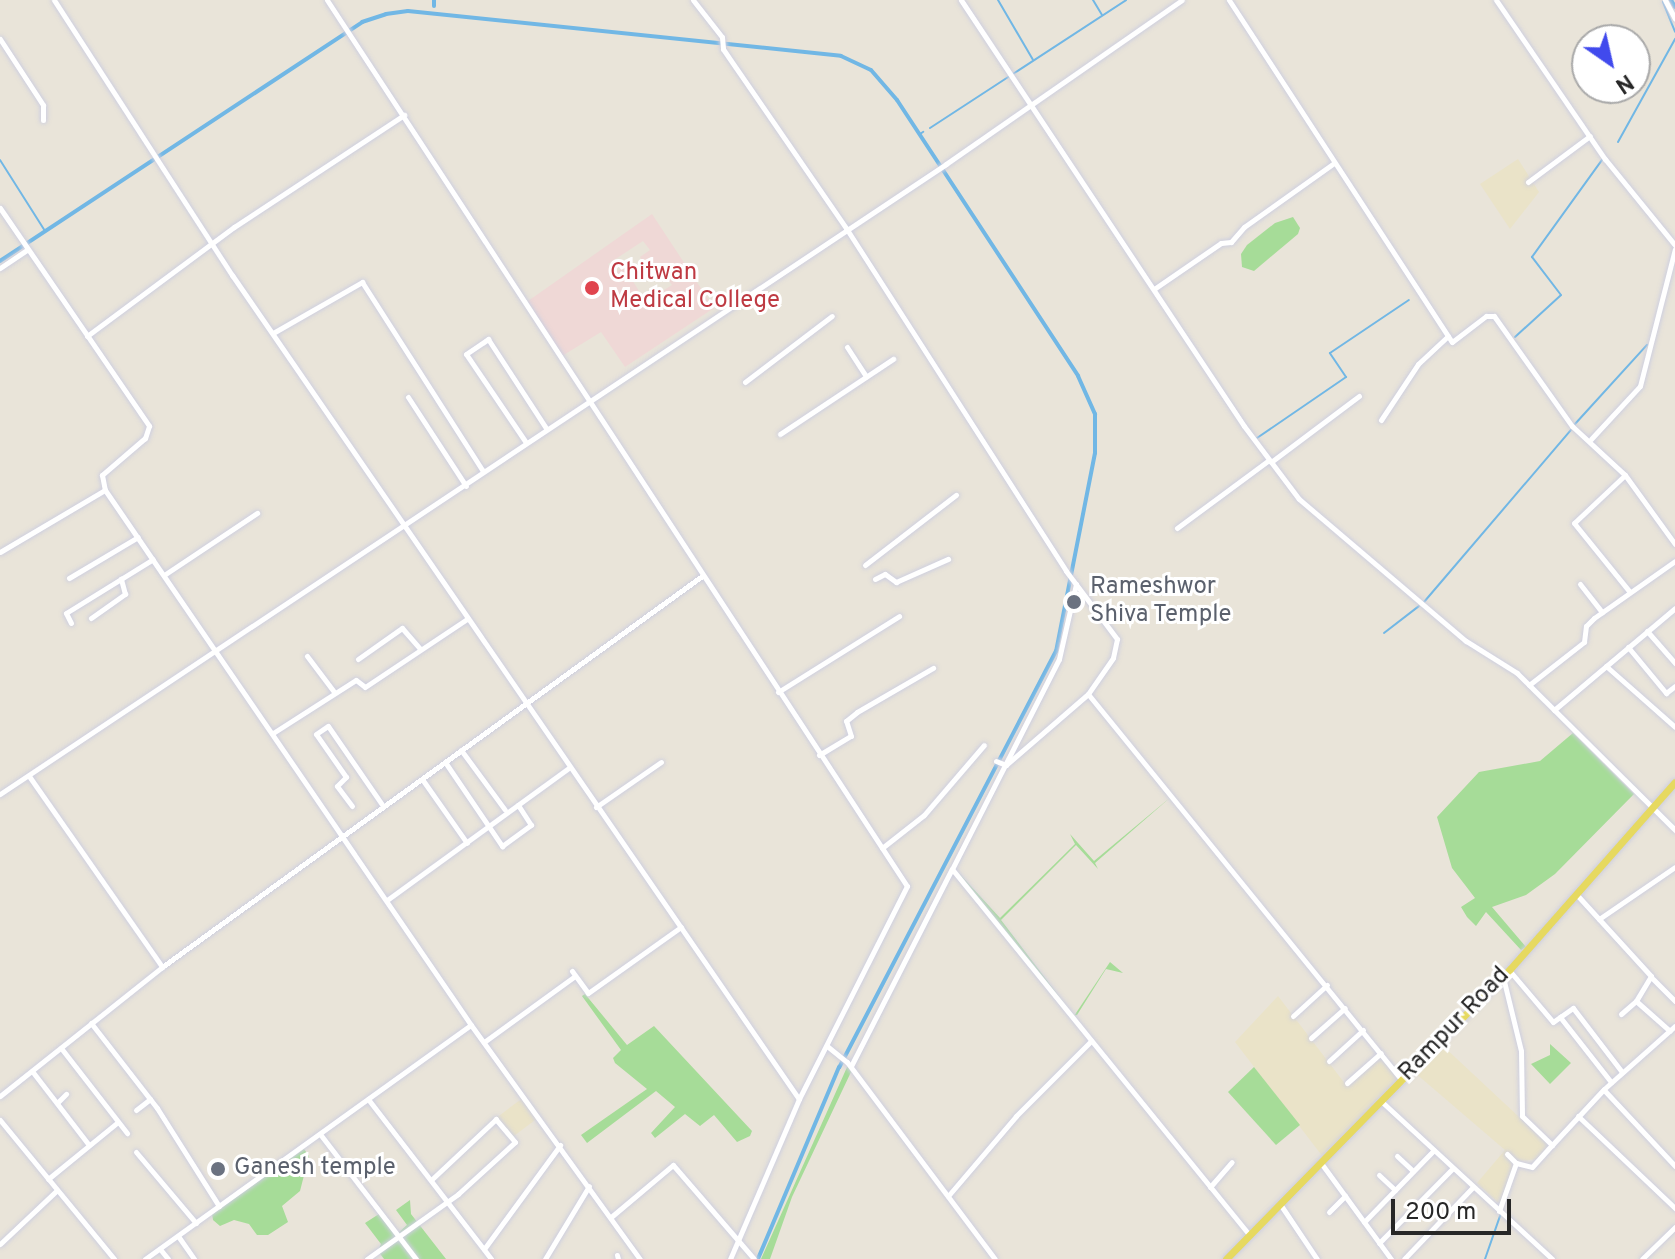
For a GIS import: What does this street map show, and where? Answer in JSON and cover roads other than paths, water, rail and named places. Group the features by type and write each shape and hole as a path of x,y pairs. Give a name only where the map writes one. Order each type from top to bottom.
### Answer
{"main road":[{"name":"Rampur Road","path":"1226,1259 1506,974 1675,782"}],"street":[{"path":"54,0 212,243 523,703 799,1099"},
{"path":"327,0 907,886 799,1099 730,1259"},
{"path":"693,0 846,228 1066,571 1117,639 1113,658 1088,694 1002,763"},
{"path":"961,0 1270,461 1320,520 1466,641 1529,685 1675,830"},
{"path":"0,794 402,524 466,486 525,441 946,164 1029,102 1182,0"},
{"path":"1229,0 1452,342 1460,341 1486,316 1494,316 1572,426 1591,439 1625,475 1675,544"},
{"path":"1496,0 1590,136 1675,247 1640,386 1591,439"},
{"path":"1666,2 1675,19"},
{"path":"0,39 43,105 43,120"},
{"path":"87,336 212,243 404,115"},
{"path":"1528,182 1590,136"},
{"path":"1154,289 1221,243 1231,242 1244,227 1334,163"},
{"path":"0,208 149,426 145,438 102,475 105,490 217,649 471,1025 640,1259"},
{"path":"0,268 25,246"},
{"path":"273,333 362,282 483,471"},
{"path":"745,382 832,316"},
{"path":"1381,420 1418,364 1448,336"},
{"path":"525,441 466,354 488,339 546,428"},
{"path":"847,347 866,376"},
{"path":"780,434 893,359"},
{"path":"1177,528 1359,396"},
{"path":"408,397 466,486"},
{"path":"1625,475 1574,523 1629,591"},
{"path":"0,552 105,490"},
{"path":"865,565 956,495"},
{"path":"164,575 257,513"},
{"path":"1668,533 1675,526"},
{"path":"69,578 138,537"},
{"path":"71,623 66,613 153,559"},
{"path":"875,579 885,574 896,582 948,559"},
{"path":"1529,685 1579,647 1586,626 1602,612 1675,561"},
{"path":"0,1096 162,967 702,576"},
{"path":"91,618 125,594 121,579"},
{"path":"849,1064 952,869 1002,763 1059,659 1075,581"},
{"path":"1580,584 1602,612"},
{"path":"1554,710 1675,608"},
{"path":"778,692 899,616"},
{"path":"273,733 356,680 365,687 467,619"},
{"path":"358,659 402,628 420,649"},
{"path":"1647,631 1675,663"},
{"path":"1628,647 1666,693 1675,686"},
{"path":"307,656 335,693"},
{"path":"1606,666 1674,723"},
{"path":"819,755 851,736 846,721 857,712 933,668"},
{"path":"1088,694 1402,1080"},
{"path":"352,806 337,786 346,777 316,734 328,726 383,806"},
{"path":"882,848 924,815 984,745"},
{"path":"461,750 505,810"},
{"path":"445,762 502,846 531,825 518,805"},
{"path":"596,807 661,762"},
{"path":"387,900 468,843 505,810 518,805 569,768"},
{"path":"29,776 162,967"},
{"path":"422,779 468,843"},
{"path":"1599,919 1675,867"},
{"path":"952,869 1249,1235"},
{"path":"1577,895 1675,1001"},
{"path":"484,1042 573,973 588,993 681,927"},
{"path":"1506,974 1553,1022 1573,1008 1622,1072"},
{"path":"1506,974 1521,1051 1522,1116 1552,1145"},
{"path":"1621,1014 1636,1001 1652,978"},
{"path":"1293,1016 1327,985"},
{"path":"1507,1154 1516,1163 1532,1167 1611,1082 1673,1028 1636,1001"},
{"path":"1311,1038 1345,1008"},
{"path":"1560,1017 1611,1082"},
{"path":"91,1023 150,1099 219,1206"},
{"path":"145,1259 471,1025"},
{"path":"1329,1061 1363,1030"},
{"path":"948,1196 1016,1116 1091,1041"},
{"path":"827,1046 849,1064 995,1259"},
{"path":"61,1048 127,1133"},
{"path":"1347,1083 1381,1053"},
{"path":"32,1071 89,1145"},
{"path":"1604,1089 1633,1126 1675,1166"},
{"path":"57,1103 66,1094"},
{"path":"136,1110 150,1099"},
{"path":"368,1099 449,1201 490,1259"},
{"path":"1381,1101 1552,1259"},
{"path":"1578,1115 1582,1124 1675,1208"},
{"path":"367,1259 449,1201 515,1142 496,1119 432,1179"},
{"path":"0,1120 114,1259"},
{"path":"48,1179 118,1122"},
{"path":"1571,1125 1582,1124"},
{"path":"320,1134 416,1259"},
{"path":"484,1249 560,1145"},
{"path":"1364,1222 1434,1150"},
{"path":"136,1152 196,1223"},
{"path":"1397,1156 1413,1171"},
{"path":"1210,1187 1232,1162"},
{"path":"1321,1163 1391,1259"},
{"path":"1499,1211 1516,1163"},
{"path":"611,1217 673,1165 740,1239 753,1258"},
{"path":"1379,1243 1453,1168"},
{"path":"1379,1175 1395,1190"},
{"path":"545,1259 589,1186"},
{"path":"1404,1259 1473,1187"},
{"path":"0,1244 56,1191"},
{"path":"1329,1212 1345,1195"},
{"path":"1280,1204 1317,1259"},
{"path":"1642,1259 1675,1227"},
{"path":"178,1236 194,1259"},
{"path":"160,1249 168,1259"}],"waterway":[{"path":"434,0 434,6"},
{"path":"998,0 1033,60"},
{"path":"1093,0 1102,15"},
{"path":"930,128 1126,0"},
{"path":"1671,0 1675,7"},
{"path":"1663,2 1675,32"},
{"path":"0,261 362,22 386,14 408,11 841,56 871,70 897,100 1078,376 1095,414 1095,453 1056,651 839,1067 758,1259"},
{"path":"1618,142 1675,39"},
{"path":"0,160 45,231"},
{"path":"1515,337 1561,295 1532,257 1602,160"},
{"path":"1257,438 1346,377 1330,353 1409,300"},
{"path":"1575,424 1647,345"},
{"path":"1424,602 1571,430"},
{"path":"1384,633 1419,606"},
{"path":"1485,1259 1500,1216"}],"place":[{"name":"Chitwan Medical College","path":"592,288"},
{"name":"Rameshwor Shiva Temple","path":"1074,602"},
{"name":"Ganesh temple","path":"218,1169"}]}
